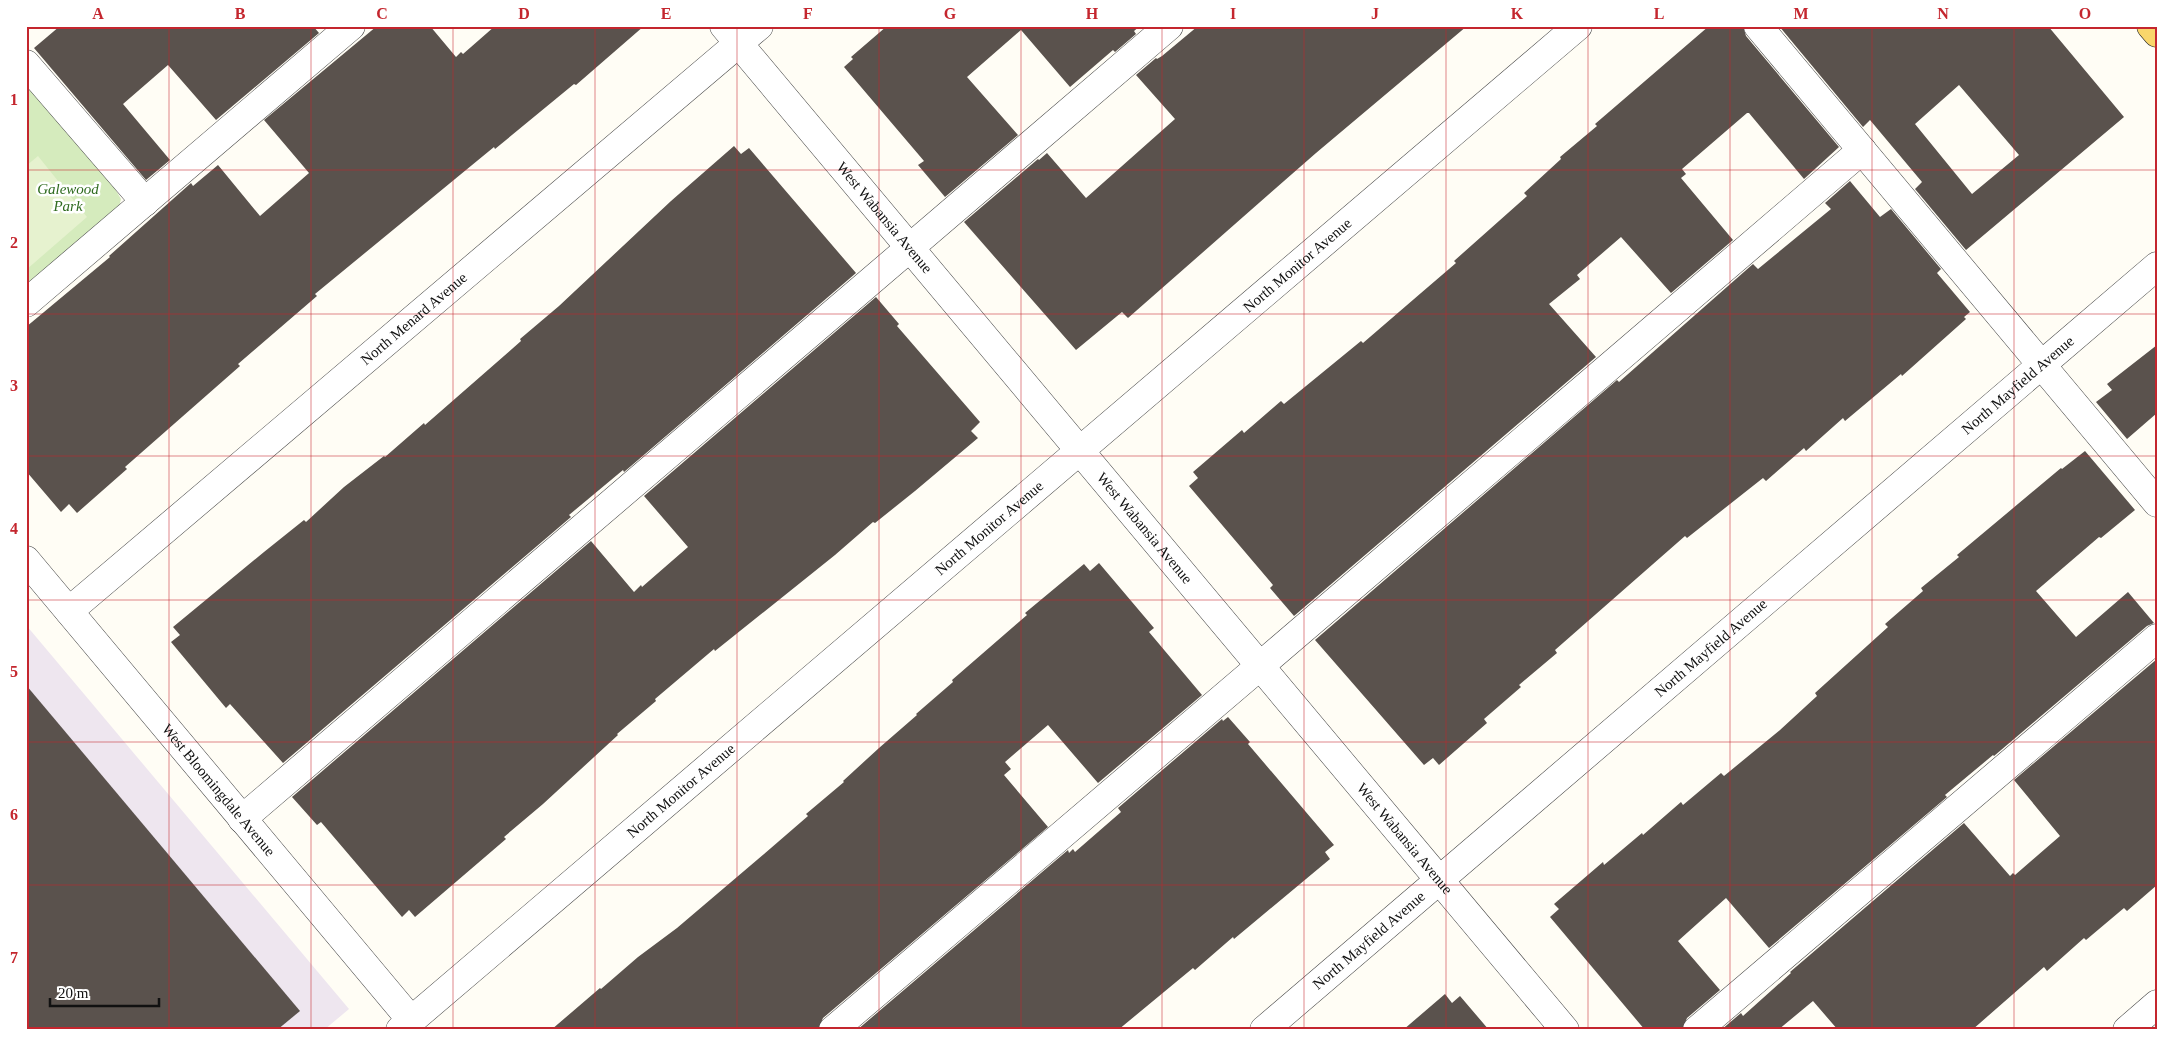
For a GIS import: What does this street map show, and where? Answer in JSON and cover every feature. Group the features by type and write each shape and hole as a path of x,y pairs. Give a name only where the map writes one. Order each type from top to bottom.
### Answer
{"main road":[{"path":"2152,26 2157,32"}],"street":[{"path":"26,304 351,26"},
{"path":"242,818 1169,26"},
{"name":"North Monitor Avenue","path":"405,1025 1578,26"},
{"path":"1758,26 2157,502"},
{"name":"West Wabansia Avenue","path":"741,32 910,248 1565,1030"},
{"name":"North Menard Avenue","path":"69,612 741,32"},
{"path":"26,64 145,202"},
{"path":"833,1030 1862,150"},
{"name":"North Mayfield Avenue","path":"1264,1030 2157,266"},
{"name":"West Bloomingdale Avenue","path":"26,560 242,818 405,1025"},
{"path":"1697,1030 2157,638"},
{"path":"2127,1030 2157,1004"}],"shaded area":[{"path":"26,625 349,1009 324,1030 26,1030"}],"green space":[{"name":"Galewood Park","path":"26,83 114,187 121,199 118,211 26,289"},
{"path":"38,156 87,217 26,270 26,166"}],"building":[{"path":"60,26 313,26 319,33 216,120 168,65 123,104 170,160 146,180 34,48"},
{"path":"377,26 430,26 456,57 461,52 463,54 495,26 644,26 576,85 574,84 495,149 494,147 315,294 317,296 238,364 240,366 125,467 127,469 77,513 69,504 61,512 26,471 26,327 110,257 191,183 193,186 218,165 260,216 309,173 264,120"},
{"path":"887,26 1140,26 1134,31 1136,34 1115,52 1113,50 1070,87 1021,30 967,77 1018,135 945,197 918,165 924,161 844,67 853,59 851,57"},
{"path":"1198,26 1467,26 1316,153 1128,318 1122,312 1076,350 964,222 1047,153 1086,198 1175,119 1136,75"},
{"path":"1709,26 1743,26 1746,36 1839,147 1804,179 1749,113 1747,113 1682,169 1686,174 1681,178 1733,240 1671,293 1621,237 1577,275 1580,279 1549,304 1596,357 1294,616 1270,588 1273,585 1189,486 1198,478 1193,472 1242,430 1244,433 1281,401 1284,404 1361,341 1363,343 1456,263 1454,261 1527,196 1524,193 1561,159 1560,157 1597,126 1595,124"},
{"path":"1779,26 2048,26 2124,117 1966,250 1915,189 1922,182 1870,120 1863,127","holes":["1959,85 2019,155 1972,194 1915,124"]},
{"path":"734,146 741,154 749,148 856,273 624,472 623,470 569,515 571,517 283,763 230,704 226,708 171,642 180,635 173,627 304,520 306,522 344,487 385,457 424,423 425,425 521,341 520,339 559,306 671,201"},
{"path":"1850,181 1880,217 1891,209 1941,269 1937,273 1970,312 1964,317 1966,319 1902,376 1901,374 1845,421 1843,418 1806,451 1804,448 1766,481 1763,478 1687,538 1685,536 1555,650 1557,653 1519,685 1521,687 1484,719 1487,723 1439,765 1433,758 1424,765 1315,640 1617,380 1619,382 1753,264 1758,269 1831,209 1825,203"},
{"path":"876,297 899,324 897,326 980,422 971,431 978,438 915,491 875,523 873,522 835,555 715,651 714,649 655,699 656,701 504,837 506,839 415,917 409,910 402,917 321,822 317,825 292,797 591,541 634,592 641,585 642,587 688,547 644,496"},
{"path":"2157,345 2157,413 2127,439 2096,402 2112,390 2107,384"},
{"path":"2085,451 2135,510 2101,538 2099,537 2036,591 2076,637 2128,592 2154,623 2147,626 1994,756 1945,795 1947,797 1769,948 1726,898 1678,941 1720,990 1687,1018 1682,1030 1645,1030 1550,917 1559,909 1554,904 1603,862 1604,865 1681,802 1683,805 1721,773 1724,776 1780,730 1817,696 1815,693 1888,627 1885,624 1923,591 1921,588 1959,557 1957,555 2061,468"},
{"path":"1099,563 1154,628 1149,632 1202,695 1098,783 1048,725 1005,762 1011,769 1004,775 1048,827 823,1018 818,1030 551,1030 638,957 677,928 808,816 806,814 844,782 953,682 952,680 1027,615 1025,613 1084,564 1090,571"},
{"path":"2157,659 2157,885 2127,911 2124,908 2086,940 2084,938 2047,971 2044,967 1972,1030 1838,1030 1813,1001 1778,1030 1721,1030 1741,1013 1743,1016 1790,972 1964,823 2010,876 2013,873 2015,875 2060,836 2014,780"},
{"path":"26,685 300,1011 277,1030 26,1030"},
{"path":"1228,717 1250,742 1248,744 1334,845 1325,852 1330,859 1234,939 1233,937 1195,970 1193,968 1118,1030 857,1030 1068,850 1069,853 1073,849 1075,852 1121,812 1118,808 1222,719 1223,721"},
{"path":"1445,994 1452,1003 1460,996 1489,1030 1403,1030"}]}
